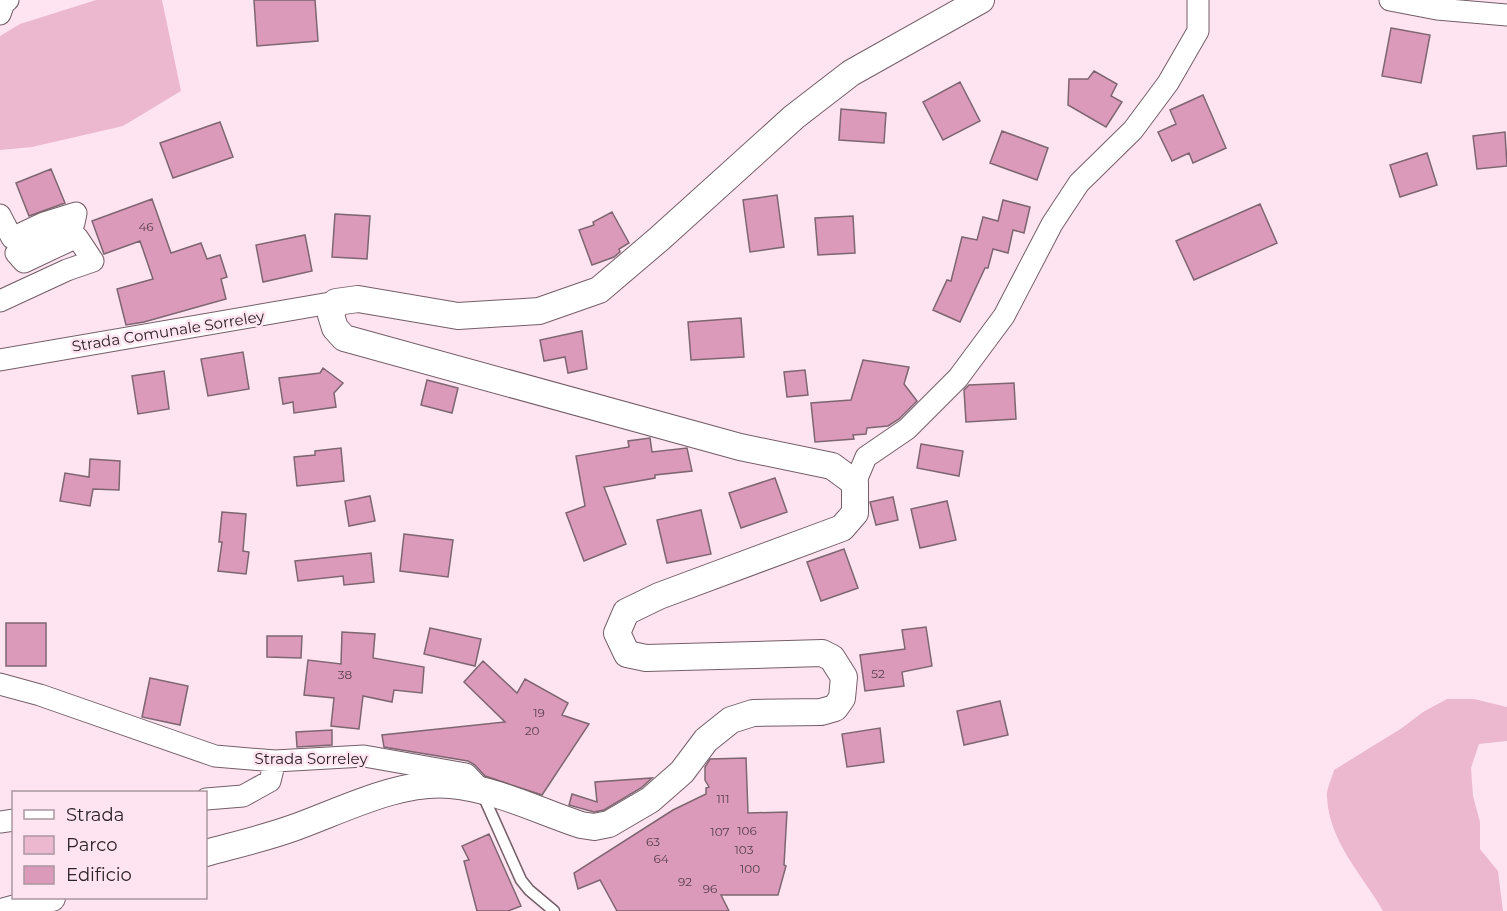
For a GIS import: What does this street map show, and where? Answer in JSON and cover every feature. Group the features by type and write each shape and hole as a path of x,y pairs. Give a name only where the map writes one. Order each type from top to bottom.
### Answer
{"street":[{"path":"0,14 4,3 8,0"},
{"path":"855,483 832,466 740,447 344,338 335,328 331,315 336,302 358,299 458,316 538,311 599,290 794,117 851,73 981,0"},
{"path":"207,853 290,829 391,792 421,785 450,785 482,791 581,825 594,827 609,824 650,800 682,772 706,740 731,720 753,713 821,712 835,708 842,698 844,677 832,658 822,653 646,658 627,654 617,633 626,612 659,596 842,528 855,513 855,483 866,457 907,429 958,378 1004,316 1052,224 1079,183 1133,130 1168,83 1198,31 1198,0"},
{"path":"1390,0 1437,9 1507,15"},
{"path":"0,215 12,238 44,223 76,213 74,223 16,252 24,262 77,237 93,261 66,270 0,301"},
{"name":"Strada Comunale Sorreley","path":"0,360 336,302"},
{"name":"Strada Sorreley","path":"0,684 40,695 215,756 275,761 364,756 466,774 482,791"},
{"path":"207,799 243,796 270,781 275,761"},
{"path":"5,911 45,899"}],"lane":[{"path":"482,791 521,880 529,890 554,911"}],"green space":[{"path":"96,0 162,0 181,91 123,126 32,147 0,150 0,36 20,24"},
{"path":"1447,699 1474,699 1507,707 1507,741 1479,744 1471,768 1473,796 1480,822 1480,849 1498,871 1503,911 1383,911 1340,843 1329,813 1328,787 1334,770"}],"building":[{"path":"254,0 315,0 318,41 257,46"},
{"path":"1391,28 1430,35 1421,83 1382,76"},
{"path":"1094,71 1117,84 1111,96 1122,102 1106,127 1068,105 1069,79 1088,79"},
{"path":"960,82 980,121 943,140 923,102"},
{"path":"1203,95 1226,148 1193,163 1189,153 1172,161 1158,132 1176,124 1170,110"},
{"path":"841,109 886,113 884,143 839,140"},
{"path":"220,122 233,157 173,178 160,143"},
{"path":"1002,131 1048,148 1037,180 990,163"},
{"path":"1505,132 1507,166 1477,169 1473,136"},
{"path":"1427,153 1437,185 1400,197 1390,165"},
{"path":"51,169 65,203 29,216 16,183"},
{"path":"777,195 784,247 750,252 743,200"},
{"path":"152,199 171,253 201,243 207,259 220,255 227,277 221,279 226,299 126,325 117,289 153,279 140,241 104,254 92,221"},
{"path":"1003,200 1030,207 1024,233 1013,230 1008,253 993,249 988,268 985,268 960,322 933,310 947,280 951,281 962,237 977,240 983,217 998,221"},
{"path":"1260,204 1277,243 1194,280 1176,241"},
{"path":"612,212 629,243 619,249 620,252 614,257 592,265 579,230 594,225 593,222"},
{"path":"335,214 370,216 367,259 332,257"},
{"path":"853,216 855,253 818,255 815,218"},
{"path":"305,235 312,271 263,282 256,245"},
{"path":"741,318 744,357 691,360 688,322"},
{"path":"582,331 587,369 568,373 565,357 544,361 540,340"},
{"path":"243,352 249,389 208,396 201,359"},
{"path":"863,360 909,367 904,384 917,401 899,419 888,426 867,428 866,434 853,435 854,439 815,442 811,403 851,400"},
{"path":"323,368 343,383 334,393 336,407 294,413 293,402 283,404 279,378 320,373"},
{"path":"805,370 808,395 787,397 784,372"},
{"path":"164,371 169,409 138,414 132,376"},
{"path":"427,380 458,388 452,413 421,405"},
{"path":"1014,383 1016,419 966,422 964,390 969,385"},
{"path":"650,438 652,452 687,448 692,471 655,475 655,478 604,487 626,544 584,561 566,513 585,506 576,456 629,447 628,441"},
{"path":"921,444 963,451 959,476 917,468"},
{"path":"341,448 344,481 297,486 294,457 315,455 315,451"},
{"path":"90,459 120,461 119,490 93,489 90,506 60,501 65,473 89,477"},
{"path":"775,478 787,512 741,528 729,493"},
{"path":"370,496 375,521 349,526 345,501"},
{"path":"893,497 898,520 876,525 870,502"},
{"path":"947,501 956,540 920,548 911,509"},
{"path":"701,510 711,554 667,563 657,520"},
{"path":"222,512 246,514 243,551 249,552 246,574 218,571 222,542 219,542"},
{"path":"404,534 453,540 448,577 400,571"},
{"path":"844,549 858,588 821,601 807,562"},
{"path":"371,553 374,582 344,585 343,576 298,581 295,561"},
{"path":"6,623 46,623 46,666 6,666"},
{"path":"926,627 932,666 902,672 904,686 865,691 860,655 905,649 902,630"},
{"path":"430,628 481,639 475,666 424,654"},
{"path":"342,632 375,634 373,658 424,667 422,693 394,690 392,702 363,696 359,729 331,726 334,698 304,695 308,660 341,664"},
{"path":"267,636 302,636 301,658 267,657"},
{"path":"483,661 517,693 525,679 568,703 562,715 589,724 542,795 485,776 468,761 384,747 382,735 505,722 464,682"},
{"path":"150,678 188,686 180,725 142,717"},
{"path":"1000,701 1008,735 964,745 957,711"},
{"path":"880,728 884,762 847,767 842,734"},
{"path":"332,730 332,745 297,747 296,732"},
{"path":"746,758 748,813 787,812 784,865 786,866 778,895 721,895 729,911 617,911 600,880 578,889 574,873 673,810 706,794 706,788 709,787 705,780 705,767 710,759"},
{"path":"652,778 641,788 604,810 594,812 569,805 572,794 597,802 595,782"},
{"path":"489,834 521,906 508,911 477,911 464,861 469,860 462,846"}]}
